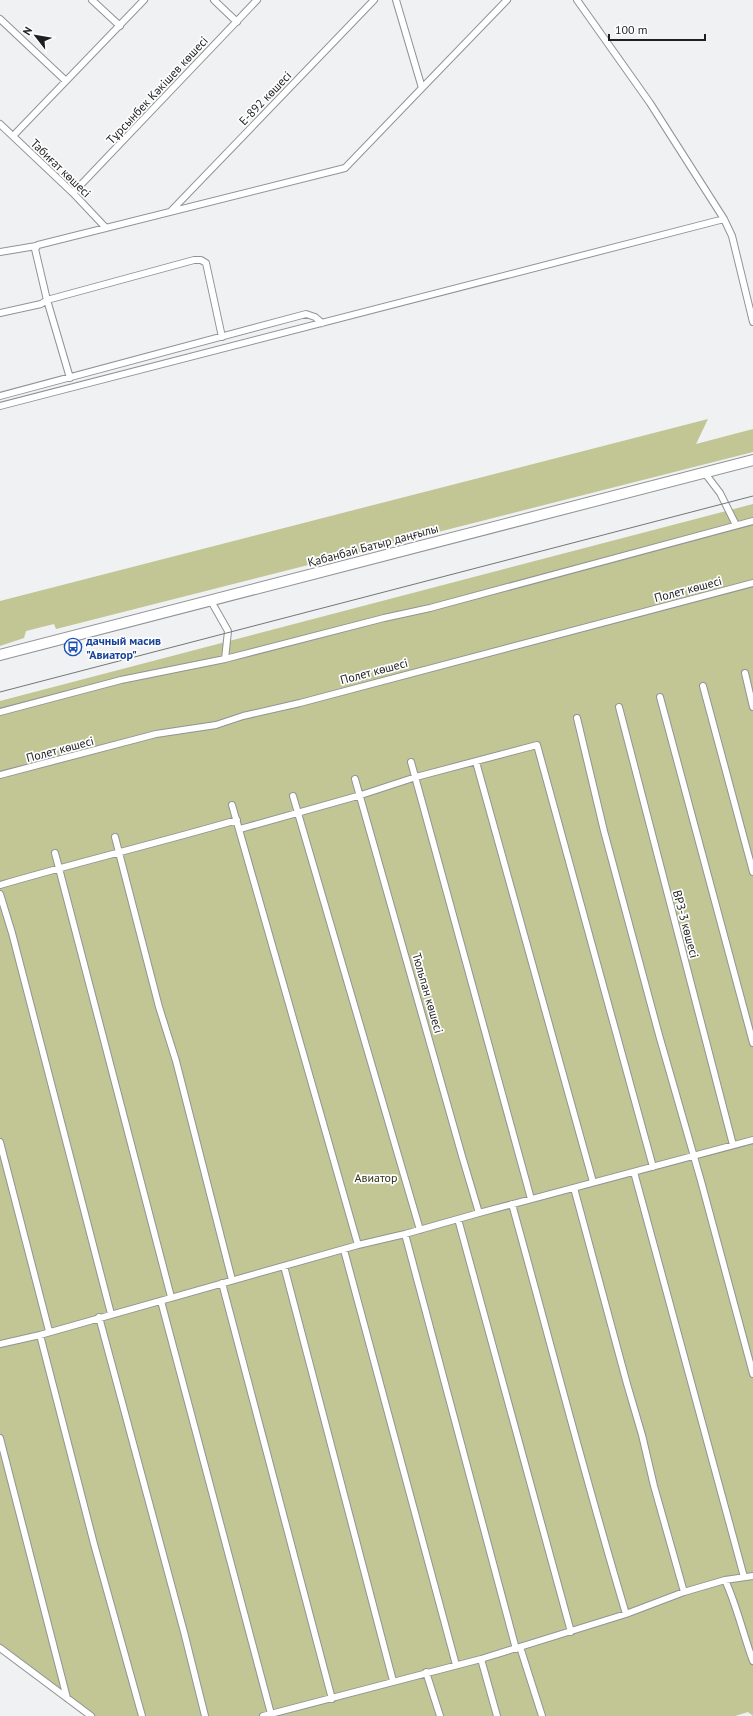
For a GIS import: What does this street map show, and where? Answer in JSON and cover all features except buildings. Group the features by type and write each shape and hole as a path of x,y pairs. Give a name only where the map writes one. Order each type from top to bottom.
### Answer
{"main road":[{"name":"Қабанбай Батыр даңғылы","path":"0,655 753,460"}],"street":[{"path":"92,0 120,26"},
{"path":"13,136 144,0"},
{"path":"214,0 237,22"},
{"name":"Тұрсынбек Кәкішев көшесі","path":"73,193 257,0"},
{"name":"Е-892 көшесі","path":"171,211 374,0"},
{"path":"396,0 422,88"},
{"path":"0,252 36,246 345,168 507,0"},
{"path":"577,0 650,103 724,219 732,236 753,322"},
{"path":"0,19 66,81"},
{"name":"Табиғат көшесі","path":"0,124 73,193 106,228"},
{"path":"0,406 724,219"},
{"path":"36,246 47,298 70,378"},
{"path":"0,313 40,304 47,298 194,260 201,260 206,263 222,337"},
{"path":"0,396 306,314 315,317 322,323"},
{"path":"704,472 720,493 736,525"},
{"path":"0,712 121,680 225,659 384,618 430,608 753,521"},
{"name":"Полет көшесі","path":"0,776 156,734 216,725 243,716 300,703 753,583"},
{"path":"211,601 228,632 225,659"},
{"path":"745,673 753,707"},
{"path":"703,686 753,872"},
{"path":"660,697 753,1044"},
{"name":"ВРЗ-3 көшесі","path":"619,707 732,1145"},
{"path":"577,718 604,831 753,1374"},
{"path":"240,829 361,795 416,777 537,745 653,1167"},
{"path":"411,762 531,1199"},
{"path":"476,762 593,1182"},
{"name":"Тюльпан көшесі","path":"355,779 361,795 479,1213"},
{"path":"293,796 420,1230"},
{"path":"232,806 240,829 358,1245"},
{"path":"0,885 237,820"},
{"path":"115,837 232,1280"},
{"path":"55,853 171,1297"},
{"path":"0,894 12,933 111,1314"},
{"path":"0,1344 40,1335 99,1317 358,1245 405,1234 753,1140"},
{"path":"0,1142 49,1332"},
{"path":"634,1172 744,1577"},
{"path":"574,1188 626,1384 642,1435 654,1486 684,1592"},
{"path":"512,1204 568,1404 594,1507 626,1614"},
{"path":"458,1219 571,1632"},
{"path":"405,1234 518,1648 542,1716"},
{"path":"344,1250 456,1665"},
{"path":"284,1266 393,1681"},
{"path":"222,1283 332,1699"},
{"path":"161,1301 271,1714"},
{"path":"99,1317 184,1632 205,1716"},
{"path":"40,1335 94,1544 142,1716"},
{"path":"0,1438 67,1698"},
{"path":"263,1716 385,1685 393,1681 426,1672 481,1659 626,1614 684,1592 725,1580 753,1576"},
{"path":"725,1580 736,1603 741,1628 753,1661"},
{"path":"0,1648 91,1716"},
{"path":"481,1659 497,1716"},
{"path":"426,1672 440,1716"}],"green space":[{"path":"708,419 696,444 753,429 753,452 56,629 54,624 26,631 24,638 0,646 0,601"},
{"name":"Авиатор","path":"753,504 753,1716 748,1712 735,1716 90,1716 0,1652 0,701"}],"tram line":[{"path":"0,692 753,496"}],"place":[{"name":"дачный масив \"Авиатор\"","path":"73,647"}]}
